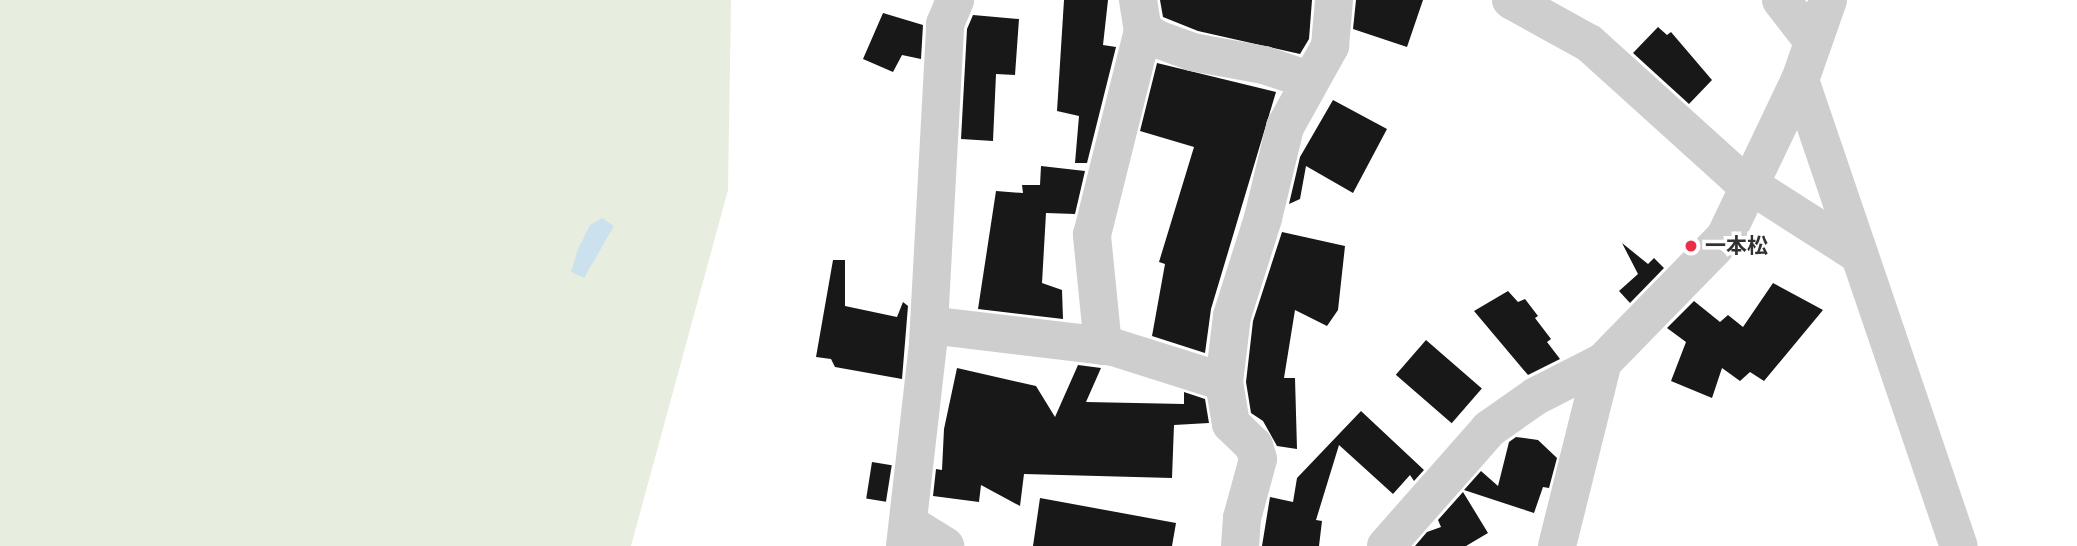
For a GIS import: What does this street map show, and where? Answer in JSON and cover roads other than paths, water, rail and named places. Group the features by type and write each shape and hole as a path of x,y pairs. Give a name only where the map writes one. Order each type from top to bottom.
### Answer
{"street":[{"path":"945,546 906,535 929,325 945,24 955,0"},
{"path":"1240,546 1242,517 1258,459 1254,446 1231,424 1224,382 1232,316 1264,218 1275,158 1308,80 1330,46 1334,0"},
{"path":"1511,0 1588,43 1736,176 1754,185 1858,254"},
{"path":"1781,0 1812,40"},
{"path":"1386,546 1489,429 1536,396 1603,362 1726,237 1754,185 1800,80 1828,0"},
{"path":"1102,346 1093,235 1141,15 1192,52 1264,65 1308,80"},
{"path":"1800,80 1959,546"},
{"path":"929,325 1102,346 1224,382"},
{"path":"1557,546 1603,362"}],"water":[{"path":"602,218 614,226 584,278 571,272 578,249 590,225"}],"place":[{"name":"一本松","path":"1691,246"}]}
